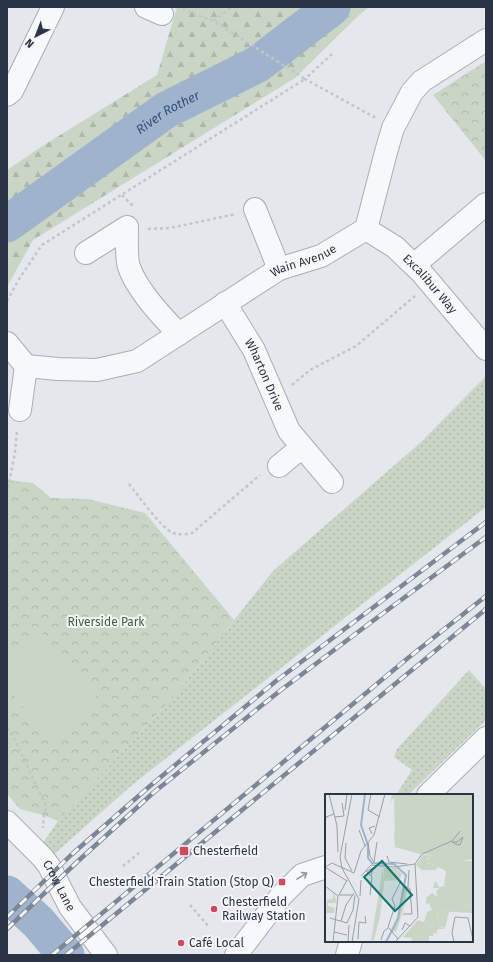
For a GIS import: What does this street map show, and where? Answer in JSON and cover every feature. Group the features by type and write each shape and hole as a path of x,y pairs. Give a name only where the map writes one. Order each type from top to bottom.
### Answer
{"street":[{"path":"7,95 12,91 53,7"},
{"path":"366,229 386,152 394,128 412,92 422,82 486,40"},
{"path":"414,264 486,204"},
{"path":"255,209 279,270"},
{"path":"86,254 127,227 128,266 138,284 162,317 179,334"},
{"name":"Excalibur Way","path":"366,229 395,247 414,264 486,349"},
{"name":"Wain Avenue","path":"26,366 96,370 137,361 279,270 321,256 366,229"},
{"name":"Wharton Drive","path":"226,303 254,350 289,431 332,482"},
{"path":"7,343 26,366 20,410"},
{"path":"271,469 302,447"},
{"path":"429,794 486,738"},
{"name":"Crow Lane","path":"7,822 34,848 49,866 70,907 106,955"},
{"path":"236,955 263,918 286,899 302,875 325,867"},
{"path":"347,955 351,942"}],"path":[{"path":"214,22 232,7"},
{"path":"163,10 214,22 296,74 394,128"},
{"path":"7,301 19,279 42,245 306,79 332,54"},
{"path":"122,195 135,209"},
{"path":"143,229 170,228 255,209"},
{"path":"275,400 310,370 356,346 430,283"},
{"path":"7,494 15,452 20,410"},
{"path":"129,484 164,525 173,532 183,534 192,533 271,469"},
{"path":"7,543 7,557"},
{"path":"7,728 14,738 46,806 42,840 34,848"},
{"path":"123,866 139,853"},
{"path":"190,905 209,927"}],"green space":[{"path":"177,7 369,7 295,78 33,240 7,287 7,170 44,145 157,75"},
{"path":"486,61 486,161 433,95"},
{"path":"486,376 486,507 132,785 53,855 43,843 58,821 174,696 273,571 420,443"},
{"name":"Riverside Park","path":"7,480 33,483 51,498 88,499 145,513 234,620 174,696 58,821 43,815 20,809 7,794"},
{"path":"41,632 100,701 53,742 7,688 7,661"},
{"path":"469,670 486,689 486,720 409,794 397,794 412,770 394,757 397,749"}],"waterway":[{"name":"River Rother","path":"7,224 166,110 258,64 332,7"},
{"name":"River Rother","path":"7,894 38,922 66,955"}],"railway":[{"path":"7,917 71,855 150,786 276,681 486,522"},
{"path":"7,929 77,862 153,793 281,690 486,537"},
{"path":"52,955 408,658 486,596"},
{"path":"66,955 486,609"}],"place":[{"name":"Chesterfield","path":"184,851"},
{"name":"Chesterfield Train Station (Stop Q)","path":"282,882"},
{"name":"Chesterfield Railway Station","path":"214,909"},
{"name":"Café Local","path":"181,943"}]}
